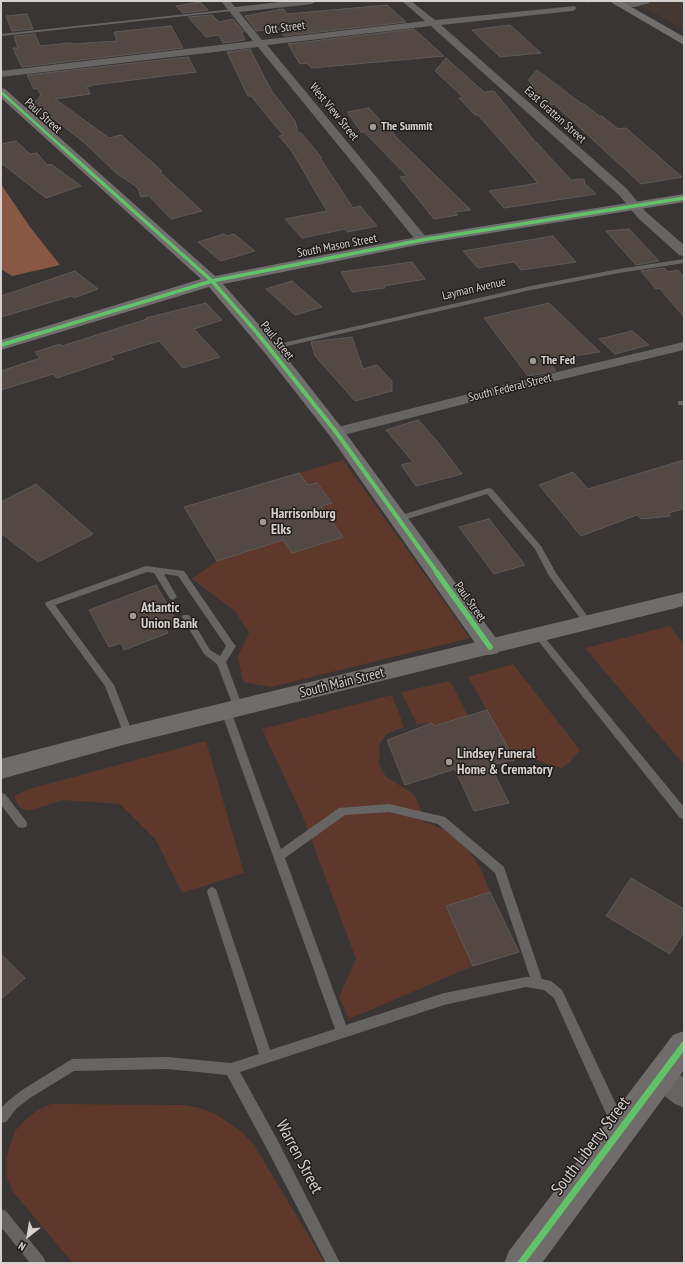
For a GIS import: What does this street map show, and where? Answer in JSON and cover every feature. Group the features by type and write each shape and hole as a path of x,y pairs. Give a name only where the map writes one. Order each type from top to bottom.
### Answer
{"main road":[{"name":"South Main Street","path":"1,769 128,734 232,710 684,599"},
{"name":"South Liberty Street","path":"521,1263 684,1045"}],"street":[{"path":"229,5 312,1"},
{"name":"East Grattan Street","path":"406,1 433,23 623,192 642,215 684,252"},
{"path":"617,2 635,4 646,1"},
{"path":"617,2 682,43"},
{"name":"West View Street","path":"229,5 422,240"},
{"name":"Ott Street","path":"1,74 572,8"},
{"name":"Paul Street","path":"1,92 212,281 270,348 336,432 490,647"},
{"name":"South Mason Street","path":"1,345 212,281 422,240 684,198"},
{"name":"South Federal Street","path":"336,432 536,381 684,346"},
{"path":"660,1076 684,1095"}],"lane":[{"path":"1,35 229,5"},
{"name":"Layman Avenue","path":"270,348 538,286 611,272 684,261"},
{"path":"398,519 489,492 538,548 552,574 588,623"},
{"path":"128,734 109,684 49,604 146,569 181,574 231,646 221,662"},
{"path":"157,570 173,597"},
{"path":"186,617 207,652 221,662 232,710 279,856 343,1033"},
{"path":"538,635 684,815"},
{"path":"1,797 22,824"},
{"path":"279,856 343,811 389,808 441,820 500,870 538,983"},
{"path":"212,892 266,1058"},
{"path":"1,1117 12,1105 26,1094 72,1065 167,1063 231,1069 444,999 526,982 547,985 558,994 621,1130"},
{"name":"Warren Street","path":"231,1069 273,1146 333,1263"},
{"path":"1,1216 39,1263"}],"shaded area":[{"path":"634,1 684,1 684,31 662,17"},
{"path":"1,184 30,227 60,265 12,276 1,269"},
{"path":"343,460 470,638 271,687 243,682 238,656 249,633 235,611 192,579 217,561 283,540 292,553 343,537 321,506 332,502 317,483 308,485 299,473"},
{"path":"670,626 684,645 684,765 585,648"},
{"path":"513,664 580,750 570,762 562,768 549,765 533,758 515,760 468,677"},
{"path":"450,681 468,716 438,733 432,723 417,724 401,692"},
{"path":"392,695 404,727 386,734 379,746 380,758 378,762 386,777 414,794 422,813 418,819 458,835 480,867 490,892 446,906 473,966 349,1019 339,997 356,959 303,817 262,729"},
{"path":"206,741 244,873 182,893 156,840 120,804 63,800 29,811 20,808 14,796 29,789"},
{"path":"51,1104 184,1105 200,1108 216,1114 243,1133 254,1145 325,1263 73,1263 13,1192 7,1177 6,1160 10,1144 16,1130 26,1119 38,1110"}],"building":[{"path":"200,2 208,10 183,13 176,6"},
{"path":"387,5 406,22 284,36 279,29 256,31 245,16 283,9 287,14"},
{"path":"27,14 33,29 12,31 6,16"},
{"path":"212,15 219,22 233,19 244,32 241,32 245,40 223,43 219,35 206,37 188,17"},
{"path":"510,25 541,53 500,57 472,30"},
{"path":"171,26 183,48 22,67 13,48 18,48 14,36 35,34 40,46 72,44 117,41 114,32"},
{"path":"414,29 444,56 311,68 307,63 300,64 288,44"},
{"path":"250,49 271,90 295,121 298,133 301,133 322,158 320,158 353,208 360,206 377,226 347,232 345,229 302,238 285,219 327,211 291,150 279,136 283,135 251,96 248,96 227,52"},
{"path":"188,57 196,72 93,85 87,87 90,94 55,99 109,138 121,135 162,171 160,172 202,211 171,219 149,196 141,197 138,188 116,173 85,143 34,104 41,95 37,88 34,89 27,75"},
{"path":"446,58 484,92 494,91 536,143 571,180 584,179 585,184 596,194 504,208 489,191 538,183 478,115 475,115 459,98 463,97 435,71"},
{"path":"537,70 618,129 626,128 682,177 641,184 554,104 551,105 527,86 533,85 528,80"},
{"path":"369,108 382,122 384,121 396,137 471,210 455,212 458,215 434,219 400,177 407,176 364,132 361,132 347,112"},
{"path":"16,141 30,154 37,153 47,165 51,164 81,186 46,198 1,163 1,144"},
{"path":"629,229 659,261 636,265 606,231"},
{"path":"224,234 227,236 234,234 255,251 221,261 198,242"},
{"path":"553,236 576,262 521,270 514,262 478,268 463,251"},
{"path":"412,262 425,279 384,286 385,288 352,292 341,272"},
{"path":"664,268 668,272 678,270 684,277 684,317 659,288 656,289 641,271"},
{"path":"75,271 98,289 74,298 72,296 1,317 1,296"},
{"path":"292,281 322,307 295,315 266,289"},
{"path":"206,303 222,320 194,329 220,357 183,368 159,341 110,356 114,359 57,378 53,374 1,390 1,371 40,358 35,352 60,344 62,346 147,319 146,318"},
{"path":"549,303 600,352 548,360 556,371 528,376 484,318"},
{"path":"632,331 649,345 615,354 599,339"},
{"path":"352,337 363,369 377,365 392,381 392,391 355,401 315,356 311,342"},
{"path":"418,420 437,441 462,474 416,486 401,465 413,462 386,430"},
{"path":"684,460 684,509 668,513 671,516 641,519 637,515 581,536 539,485 573,472 588,489"},
{"name":"Harrisonburg Elks","path":"299,473 308,485 317,483 332,503 321,506 343,537 292,553 283,540 217,561 184,507"},
{"path":"36,484 93,534 38,562 1,533 1,502"},
{"path":"489,519 525,565 494,574 459,527"},
{"name":"Atlantic Union Bank","path":"156,585 178,623 165,627 168,633 124,650 121,643 109,647 89,610"},
{"name":"Lindsey Funeral Home & Crematory","path":"487,710 515,760 490,765 509,803 474,811 455,769 405,785 387,740 432,723 434,726"},
{"path":"631,878 684,909 684,932 670,954 606,916"},
{"path":"490,892 519,952 473,966 446,906"},
{"path":"1,954 25,978 1,999"}],"cycle path":[{"path":"1,92 212,281 270,348 336,432 490,647"},
{"path":"1,345 212,281 422,240 684,198"},
{"path":"521,1263 684,1045"}],"place":[{"name":"The Summit","path":"373,127"},
{"name":"The Fed","path":"533,361"},
{"name":"Harrisonburg Elks","path":"263,522"},
{"name":"Atlantic Union Bank","path":"133,616"},
{"name":"Lindsey Funeral Home & Crematory","path":"449,762"}]}
